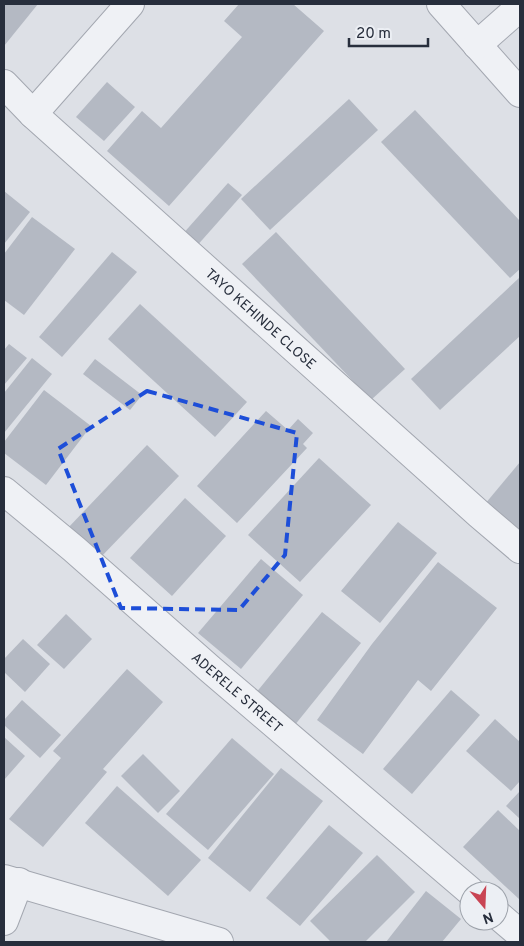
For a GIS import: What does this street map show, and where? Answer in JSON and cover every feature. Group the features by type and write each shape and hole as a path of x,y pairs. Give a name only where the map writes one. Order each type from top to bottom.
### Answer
{"street":[{"path":"33,114 130,4"},
{"path":"441,4 520,93"},
{"path":"477,45 520,7"},
{"name":"TAYO KEHINDE CLOSE","path":"4,84 33,114 464,501 520,549"},
{"name":"ADERELE STREET","path":"4,491 74,549 459,882"},
{"path":"4,921 11,881 219,942"},
{"path":"509,925 520,934"}],"highlighted area":[{"path":"147,391 297,433 285,555 239,610 121,608 58,449"}],"building":[{"path":"4,4 38,4 4,46"},
{"path":"239,4 293,4 324,31 169,206 107,151 142,111 161,128 242,37 224,21"},
{"path":"107,82 135,107 104,141 76,117"},
{"path":"349,99 378,130 270,230 241,199"},
{"path":"415,110 520,221 520,269 510,278 381,142"},
{"path":"228,183 242,195 195,248 181,236"},
{"path":"4,191 30,212 4,244"},
{"path":"32,217 75,249 24,315 4,300 4,254"},
{"path":"276,232 405,369 371,400 242,264"},
{"path":"112,252 137,272 62,357 39,337"},
{"path":"519,278 520,336 440,410 411,379"},
{"path":"140,304 247,402 215,437 108,339"},
{"path":"9,344 27,358 4,385 4,350"},
{"path":"32,358 52,374 4,433 4,393"},
{"path":"95,359 142,395 130,410 83,374"},
{"path":"44,390 91,426 46,485 4,453 4,442"},
{"path":"266,411 288,430 298,419 313,433 303,444 307,448 237,523 197,486"},
{"path":"147,445 179,476 99,559 67,529"},
{"path":"319,458 371,505 300,582 248,535"},
{"path":"520,462 520,543 480,510"},
{"path":"185,498 226,536 172,596 130,558"},
{"path":"398,522 437,553 380,623 341,591"},
{"path":"261,559 303,595 241,669 198,633"},
{"path":"438,562 497,608 431,691 418,680 363,754 317,720 372,644"},
{"path":"322,612 361,643 294,726 255,694"},
{"path":"66,614 92,639 64,669 37,645"},
{"path":"23,639 50,664 25,692 4,672 4,659"},
{"path":"127,669 163,702 103,769 107,772 43,847 9,819 61,758 53,751"},
{"path":"451,690 480,715 412,794 383,769"},
{"path":"22,700 61,735 40,758 4,725 4,720"},
{"path":"495,719 520,742 520,781 511,791 466,751"},
{"path":"4,737 25,756 4,780"},
{"path":"232,738 274,774 208,850 166,814"},
{"path":"143,754 180,791 158,813 121,776"},
{"path":"281,768 323,801 250,892 208,858"},
{"path":"117,786 201,860 168,896 85,823"},
{"path":"520,791 520,819 506,806"},
{"path":"498,810 520,831 520,900 509,890 509,881 500,881 463,847"},
{"path":"329,825 363,853 300,926 266,898"},
{"path":"377,855 415,892 365,942 331,942 310,921"},
{"path":"426,891 459,917 459,921 442,942 386,942"}]}
